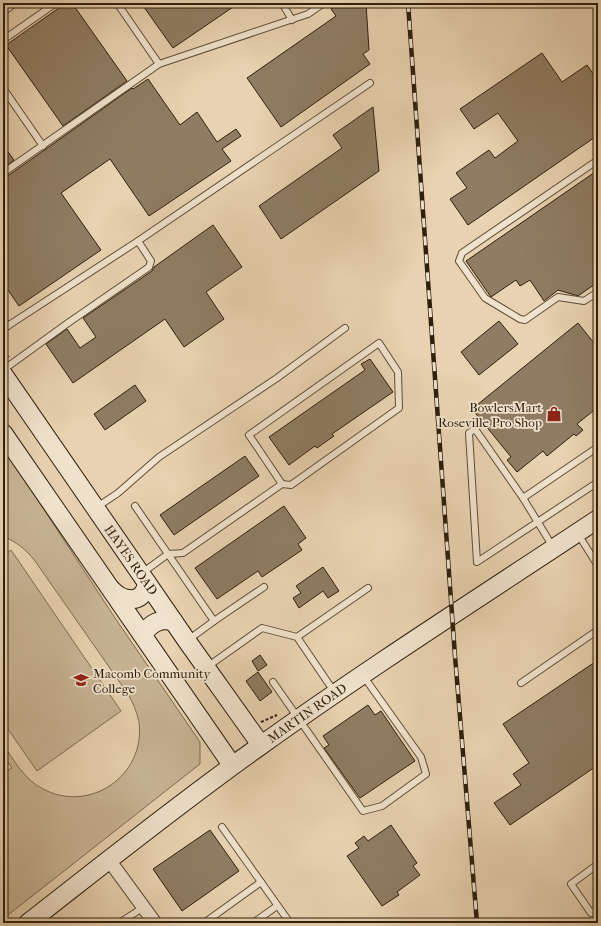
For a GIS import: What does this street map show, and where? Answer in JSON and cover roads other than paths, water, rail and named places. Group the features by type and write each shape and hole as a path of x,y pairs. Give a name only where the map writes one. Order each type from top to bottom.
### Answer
{"street":[{"name":"HAYES ROAD","path":"3,374 187,641 261,745"},
{"path":"3,433 232,766"},
{"name":"MARTIN ROAD","path":"28,923 232,766 299,718 452,614 598,519"},
{"path":"110,588 120,597 128,600 134,599 144,592 144,578"},
{"path":"142,635 150,625 155,622 166,620 174,622"},
{"path":"109,860 155,923"}],"lane":[{"path":"3,12 15,3"},
{"path":"3,40 56,3"},
{"path":"117,3 159,64"},
{"path":"282,3 292,20"},
{"path":"3,173 159,64 292,20 308,14 324,3"},
{"path":"3,319 6,328 138,241 370,83"},
{"path":"3,88 43,146"},
{"path":"598,160 462,252 459,261 485,298 524,320 558,297 584,301 598,292"},
{"path":"3,370 149,267 152,261 138,241"},
{"path":"96,508 118,493 159,457 277,378 345,328"},
{"path":"144,578 168,554 183,553 282,484 291,485 399,408 398,372 379,343 249,434 282,484"},
{"path":"554,548 538,522 523,498 475,428 469,433 477,562 538,522 598,482"},
{"path":"523,498 598,447"},
{"path":"135,506 214,621"},
{"path":"577,533 598,566"},
{"path":"187,641 264,587"},
{"path":"298,637 368,588"},
{"path":"206,668 262,628 298,637 335,693"},
{"path":"521,683 598,630"},
{"path":"273,682 363,811 382,806 426,774 421,757 363,675"},
{"path":"222,827 290,923"},
{"path":"598,872 594,867 571,884 591,913 598,908"},
{"path":"207,922 261,882"},
{"path":"119,923 144,906"},
{"path":"253,923 278,906"}],"railway":[{"path":"408,3 455,656 477,923"}],"place":[{"name":"BowlersMart Roseville Pro Shop","path":"554,414"},
{"name":"Macomb Community College","path":"81,680"}]}
